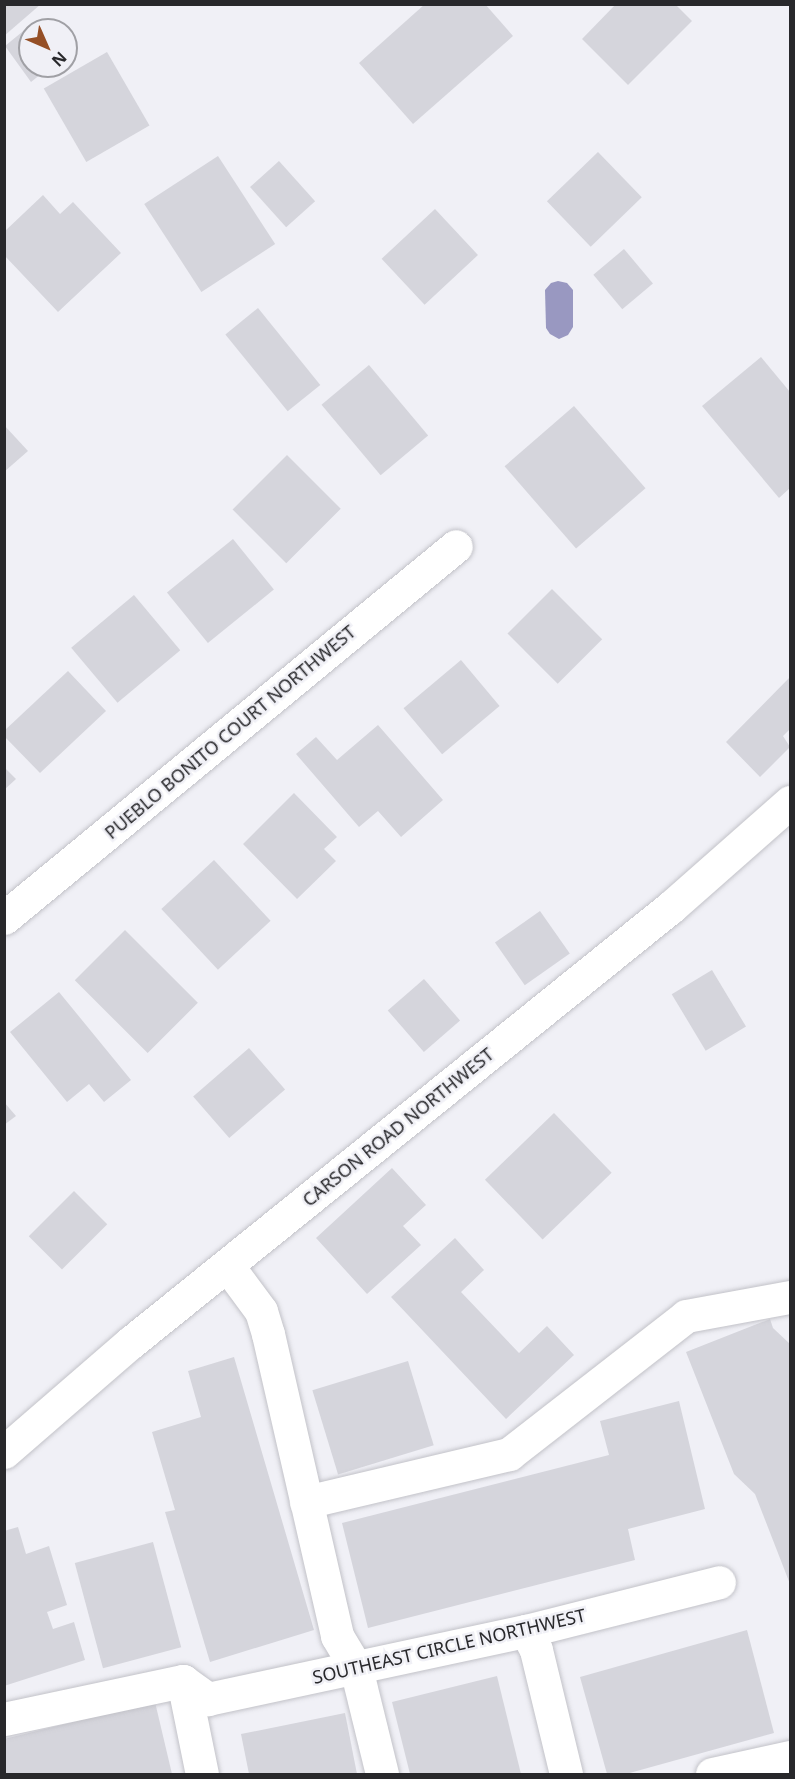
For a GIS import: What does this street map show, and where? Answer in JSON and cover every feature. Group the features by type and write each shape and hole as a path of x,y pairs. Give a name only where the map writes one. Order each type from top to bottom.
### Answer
{"street":[{"name":"PUEBLO BONITO COURT NORTHWEST","path":"4,918 456,546"},
{"name":"CARSON ROAD NORTHWEST","path":"4,1452 130,1343 671,907 790,802"},
{"path":"227,1265 261,1311 337,1636 356,1668 382,1774"},
{"path":"306,1502 509,1454 686,1316 790,1297"},
{"name":"SOUTHEAST CIRCLE NORTHWEST","path":"183,1681 208,1699 526,1631 719,1582"},
{"path":"526,1631 536,1650 566,1774"},
{"path":"4,1719 183,1681 202,1774"},
{"path":"712,1774 790,1757"}],"water":[{"path":"558,281 567,283 573,290 573,327 568,335 559,339 550,334 546,328 545,290 551,283"}],"building":[{"path":"4,4 41,4 25,18 18,18 18,24 4,36"},
{"path":"425,4 485,4 513,36 413,124 359,63"},
{"path":"616,4 675,4 692,21 628,85 582,39"},
{"path":"18,35 18,64 5,46"},
{"path":"107,52 150,126 86,162 44,89 62,78 78,78 78,69"},
{"path":"598,152 642,197 591,247 547,201"},
{"path":"218,156 275,244 201,292 144,204"},
{"path":"279,161 315,201 286,227 250,187"},
{"path":"43,195 60,214 73,202 121,253 58,312 4,255 4,232"},
{"path":"435,209 478,255 425,305 382,259"},
{"path":"624,249 653,283 622,309 593,275"},
{"path":"258,308 320,385 288,411 225,334"},
{"path":"761,357 790,392 790,488 779,498 702,406"},
{"path":"369,365 428,435 381,475 322,405"},
{"path":"574,406 646,488 576,549 505,466"},
{"path":"4,425 28,451 4,472"},
{"path":"287,455 341,509 286,563 233,509"},
{"path":"233,539 274,590 208,643 167,592"},
{"path":"552,589 602,639 558,684 507,634"},
{"path":"134,595 180,650 117,703 71,648"},
{"path":"461,660 500,706 442,754 404,708"},
{"path":"68,671 106,711 40,773 4,736 4,731"},
{"path":"790,677 790,729 783,736 790,747 760,777 726,742"},
{"path":"378,725 443,800 401,837 378,811 359,827 296,754 316,737 337,760"},
{"path":"4,767 16,779 4,790"},
{"path":"294,793 337,837 324,849 336,861 297,899 243,844"},
{"path":"214,860 271,921 218,970 161,909"},
{"path":"540,911 570,954 525,985 495,943"},
{"path":"125,930 198,1003 148,1053 75,980"},
{"path":"712,970 746,1027 706,1051 672,994"},
{"path":"424,979 460,1021 424,1052 388,1010"},
{"path":"59,992 131,1080 104,1102 89,1084 67,1102 10,1032"},
{"path":"249,1048 285,1090 229,1138 193,1097"},
{"path":"4,1102 16,1116 4,1125"},
{"path":"554,1113 612,1173 543,1239 485,1180"},
{"path":"392,1168 426,1205 403,1226 421,1245 367,1294 316,1238"},
{"path":"74,1191 107,1224 62,1269 29,1236"},
{"path":"455,1238 484,1270 461,1292 519,1353 547,1326 574,1355 506,1419 391,1297"},
{"path":"770,1319 773,1328 790,1344 790,1584 755,1494 734,1474 686,1352"},
{"path":"234,1357 314,1630 210,1662 165,1512 175,1510 152,1432 201,1417 188,1371"},
{"path":"408,1361 434,1445 338,1474 312,1390"},
{"path":"679,1401 705,1509 628,1529 635,1560 368,1628 342,1523 609,1455 600,1421"},
{"path":"18,1527 26,1554 49,1546 67,1605 47,1612 53,1629 74,1622 85,1660 4,1686 4,1531"},
{"path":"153,1542 181,1647 103,1668 75,1563"},
{"path":"747,1630 774,1733 626,1774 607,1774 580,1677"},
{"path":"497,1676 521,1774 410,1774 392,1702"},
{"path":"155,1702 172,1774 4,1774 4,1739"},
{"path":"345,1713 357,1774 249,1774 241,1734"}]}
